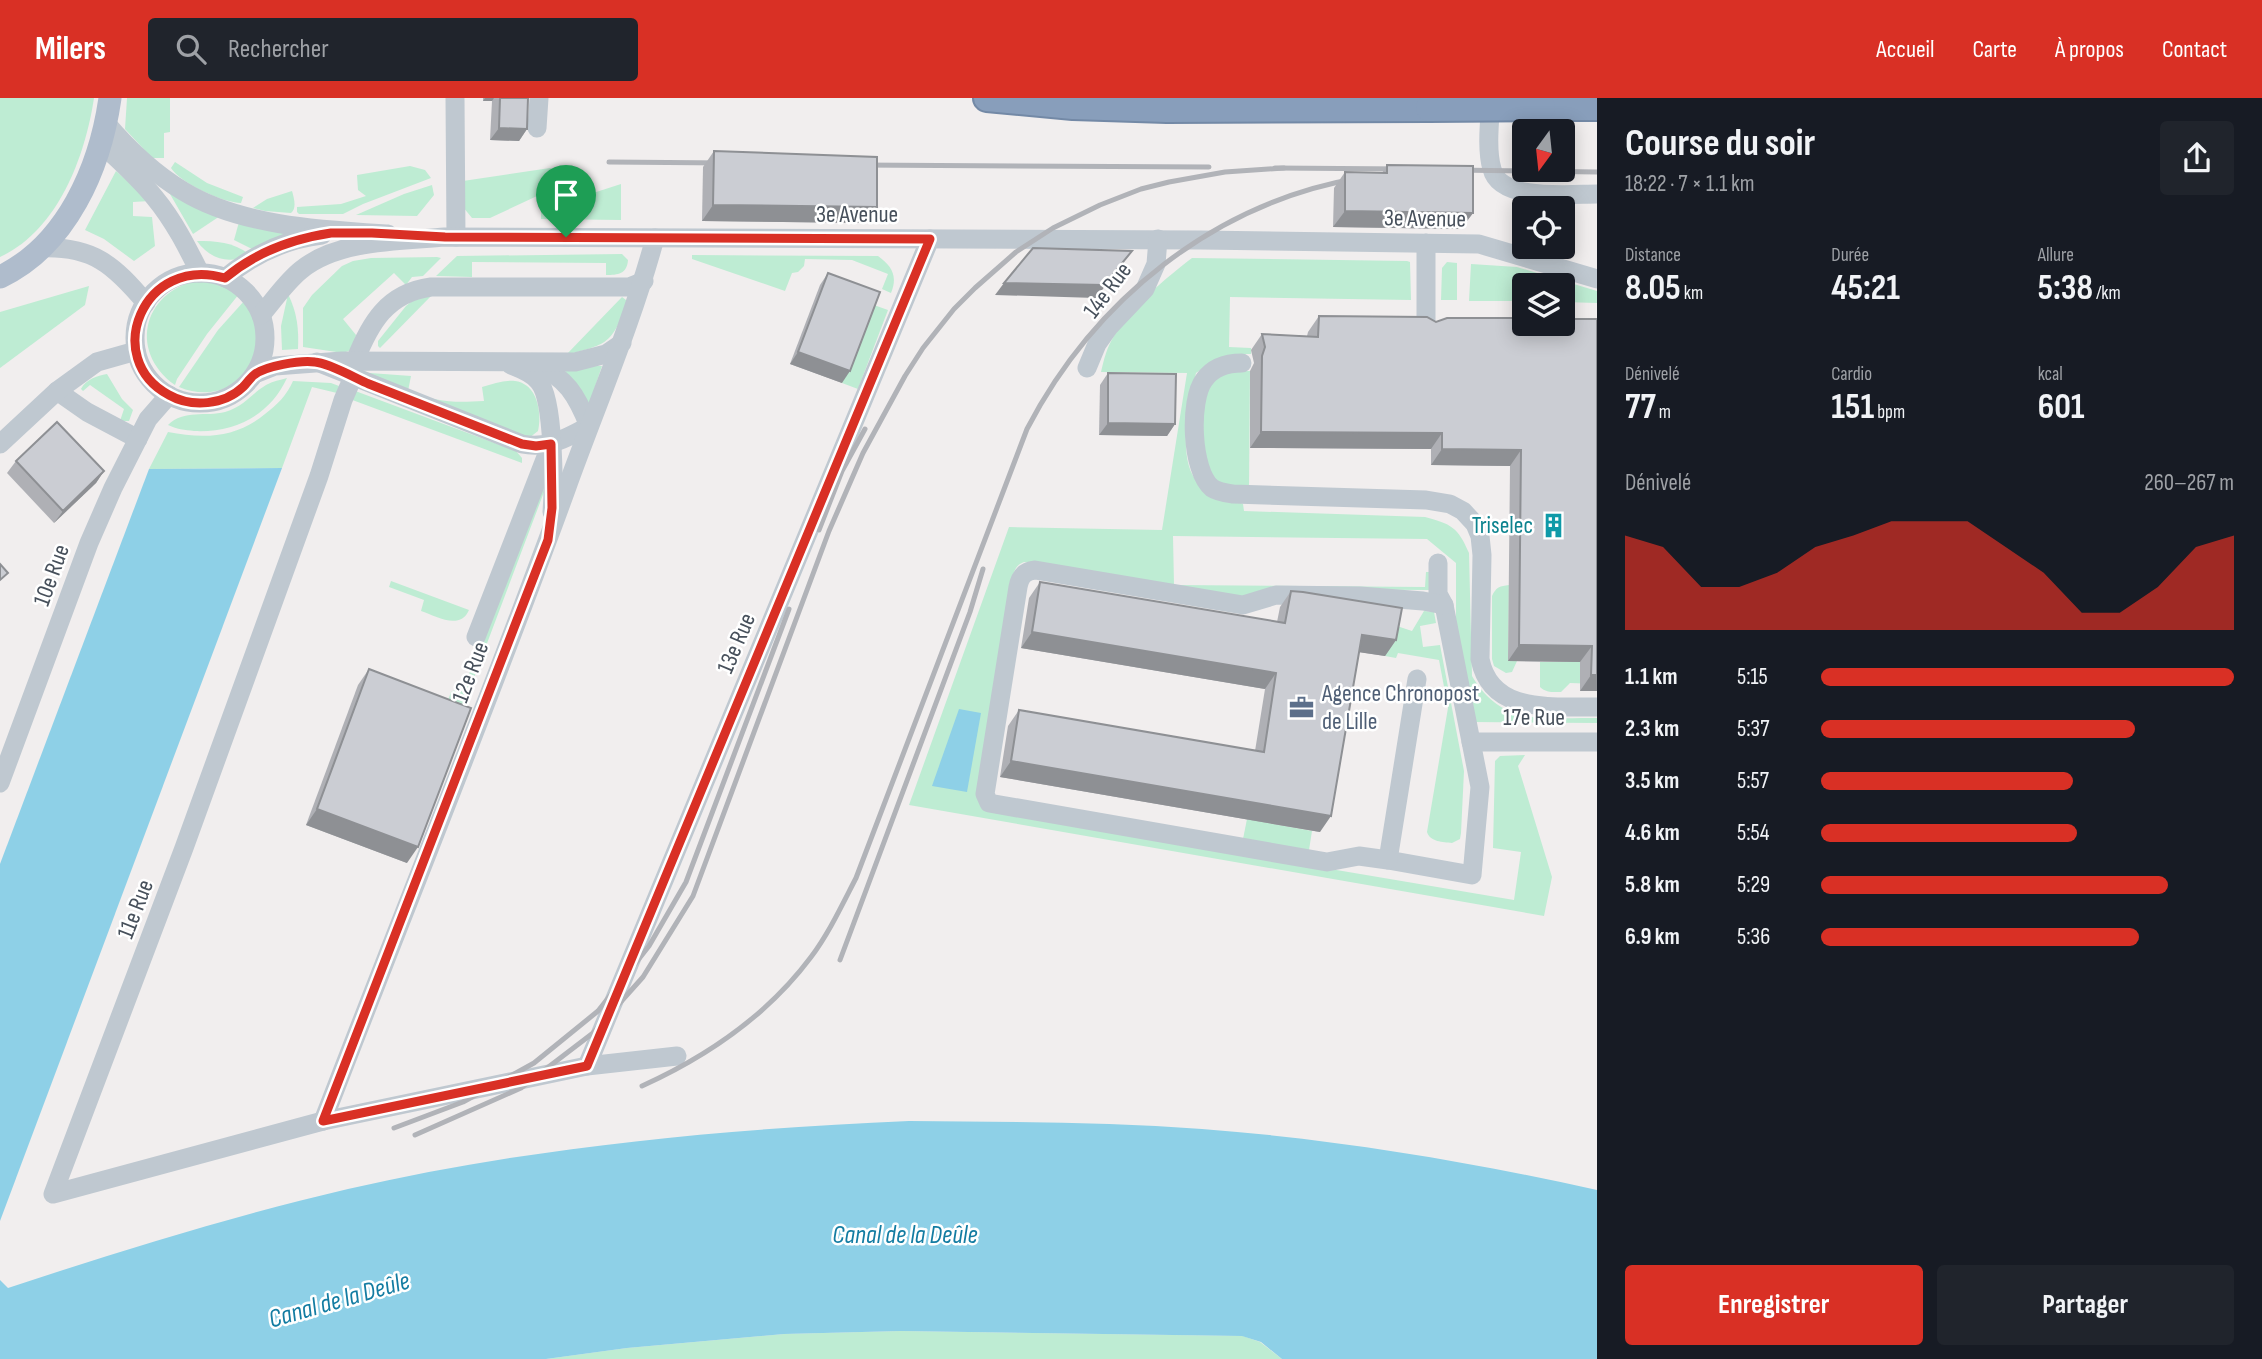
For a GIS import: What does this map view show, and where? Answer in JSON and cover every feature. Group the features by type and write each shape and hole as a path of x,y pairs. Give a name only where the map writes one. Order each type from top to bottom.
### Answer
{"highway":[{"path":"987,98 1073,106 1167,109 1597,107"}],"main road":[{"path":"0,278 26,262 41,248 72,209 92,171 110,98"}],"street":[{"path":"225,278 243,263 305,237 331,233 372,233 451,237 455,98"},
{"path":"537,128 539,98"},
{"path":"1491,98 1489,134 1492,170 1499,183 1515,191 1530,193 1597,194"},
{"path":"103,133 184,192 235,214 267,222 372,233"},
{"path":"103,133 159,202 183,239 200,273"},
{"name":"3e Avenue","path":"261,315 302,269 321,258 350,248 388,241 451,237 1158,239 1479,244 1597,279"},
{"name":"12e Rue","path":"323,1121 622,343 644,281 655,237"},
{"name":"13e Rue","path":"587,1066 930,239"},
{"name":"14e Rue","path":"1087,368 1103,335 1145,289 1156,264 1158,239"},
{"path":"1426,243 1426,326"},
{"path":"41,248 66,248 85,252 123,275 146,303"},
{"path":"200,273 225,278 253,299 261,315 265,335 263,355 255,374 242,388 226,398 207,403 187,402 169,395 153,383 142,367 136,351 137,323 146,303 160,287 179,277 200,273"},
{"path":"354,369 366,333 378,315 398,298 415,289 629,287 644,281"},
{"path":"354,369 503,362 575,362 607,354 622,343"},
{"path":"0,444 57,391 97,362 136,351"},
{"path":"255,374 275,366 317,362 354,369 522,444 536,446 551,444 589,426 573,391 562,379 536,363"},
{"path":"503,362 528,373 540,382 548,406 552,508 548,540"},
{"path":"1241,363 1222,365 1211,372 1202,382 1198,398 1195,448 1198,465 1212,488 1233,494 1426,500 1450,504 1463,511 1475,524 1480,536 1480,659 1483,673 1490,684 1517,702 1535,706 1597,707"},
{"name":"11e Rue","path":"323,1121 53,1194 184,849 319,476 354,369"},
{"path":"57,391 87,412 138,439"},
{"name":"10e Rue","path":"0,783 89,543 148,419 169,395"},
{"path":"476,637 551,444"},
{"path":"1035,570 1243,605 1276,596 1360,596 1423,601 1444,606 1471,742 1480,787 1472,875 1359,856 1327,862 995,806 989,803 985,794 1019,580 1027,571 1035,570"},
{"path":"1388,860 1417,679"},
{"name":"17e Rue","path":"1471,742 1597,742"},
{"path":"323,1121 587,1066 677,1056"}],"green space":[{"path":"0,98 94,98 84,144 65,190 38,229 20,245 0,257"},
{"path":"127,98 170,98 170,132 164,133 164,158 152,158 125,129"},
{"path":"175,162 207,183 243,197 241,203 224,200 183,180 171,168"},
{"path":"410,166 425,170 431,178 343,214 297,212 297,207 341,204 366,196 358,190 357,175"},
{"path":"550,168 560,173 563,184 490,218 472,218 463,207 463,181"},
{"path":"116,171 150,201 133,202 133,216 152,217 155,246 134,261 104,239 85,230"},
{"path":"147,174 220,216 193,234 170,194"},
{"path":"621,184 621,220 541,219 541,212 559,204"},
{"path":"432,185 434,195 417,216 356,215 404,194"},
{"path":"292,191 294,206 291,213 253,208 267,199"},
{"path":"239,222 292,231 254,250 234,240"},
{"path":"197,241 224,243 249,254 227,260 213,256"},
{"path":"622,254 628,260 627,265 624,271 614,275 606,275 606,263 472,262 472,277 436,276 457,256"},
{"path":"692,255 878,256 890,268 894,281 891,293 882,289 888,274 852,260 805,259 804,266 798,272 792,273 785,291 692,259"},
{"path":"371,258 441,258 423,276 412,277 406,285 394,273 343,319 356,335 354,349 343,353 303,347 303,308 312,295 342,266"},
{"path":"1192,258 1410,262 1411,300 1230,297 1229,347 1251,348 1251,354 1222,358 1196,373 1186,430 1186,446 1192,473 1202,487 1243,504 1244,511 1425,517 1453,528 1469,553 1472,676 1484,693 1511,712 1526,716 1597,718 1597,723 1474,722 1456,635 1456,563 1427,539 1173,536 1174,585 1425,587 1426,572 1430,572 1430,590 1266,589 1246,597 1021,563 1015,569 1012,581 977,793 993,812 1514,900 1521,852 1493,848 1495,761 1500,756 1525,755 1518,766 1552,877 1544,916 909,805 1009,527 1162,530 1187,373 1101,372 1109,344 1120,326 1160,284"},
{"path":"1447,262 1457,263 1457,300 1441,300 1442,268"},
{"path":"1471,264 1517,267 1537,273 1512,273 1512,301 1469,301"},
{"path":"203,280 228,286 239,294 207,334 175,385 160,371 151,355 147,338 149,322 156,307 167,294 183,285"},
{"path":"1575,284 1597,291 1597,303 1575,302"},
{"path":"89,286 85,305 0,368 0,312"},
{"path":"288,294 297,321 298,349 282,350 281,326"},
{"path":"432,295 380,348 378,346 378,341 406,306 417,297"},
{"path":"622,297 627,304 616,328 606,341 566,355"},
{"path":"245,300 255,319 257,338 255,355 246,371 234,383 218,390 200,392 179,387 218,330"},
{"path":"871,304 888,310 858,389 842,383"},
{"path":"602,366 589,405 562,367"},
{"path":"1250,371 1249,487 1232,486 1216,480 1209,472 1202,444 1203,412 1211,385 1218,377 1229,372"},
{"path":"370,373 411,376 408,391 454,402 484,401 482,387 498,382 523,383 537,400 538,431 529,438 521,438 369,380"},
{"path":"107,374 122,399 133,410 129,421 120,421 124,409 90,385 83,391 81,389 89,380"},
{"path":"287,378 280,391 261,412 237,425 194,431 168,425 188,415 225,412 243,403 266,385"},
{"path":"293,381 331,383 339,386 337,393 312,387 282,468 149,469 168,432 207,436 243,428 274,407"},
{"path":"350,389 516,451 522,458 522,463 347,398"},
{"path":"541,479 544,492 457,723 442,717 451,692 465,685"},
{"path":"391,581 469,610 460,620 434,616 421,611 424,600 389,587"},
{"path":"1509,585 1508,661 1517,661 1512,672 1506,673 1494,666 1492,659 1492,596 1499,588"},
{"path":"1424,611 1434,612 1436,623 1420,626 1423,647 1440,645 1464,771 1460,839 1452,843 1434,840 1427,832 1448,708 1439,660 1398,653 1396,658 1385,656 1391,624 1412,631"},
{"path":"1540,662 1597,662 1597,684 1570,683 1561,692 1550,692 1540,687"},
{"path":"1247,819 1312,831 1309,850 1243,839"},
{"path":"901,1331 1243,1336 1260,1342 1282,1359 546,1359 627,1348 784,1334"}],"water":[{"path":"282,468 0,1221 0,864 149,469"},
{"path":"959,709 981,713 967,792 932,786"},
{"name":"Canal de la Deûle","path":"909,1121 1129,1125 1252,1133 1401,1152 1597,1190 1597,1359 1282,1359 1261,1342 1242,1336 901,1331 784,1334 627,1348 546,1359 0,1359 0,1280 8,1288 219,1222 417,1174 557,1151 697,1135"}],"building":[{"path":"500,98 528,98 527,129 499,128"},
{"path":"714,151 877,157 877,207 713,205"},
{"path":"1387,165 1473,166 1473,213 1345,211 1345,172 1387,173"},
{"path":"1033,248 1132,251 1104,285 1004,283"},
{"path":"828,273 880,292 850,371 798,352"},
{"name":"Triselec","path":"1319,316 1427,317 1436,322 1447,318 1512,318 1512,336 1575,336 1575,319 1597,319 1597,675 1591,675 1592,646 1519,645 1521,450 1442,449 1442,433 1261,432 1262,356 1265,347 1262,334 1318,337"},
{"path":"1108,373 1176,374 1175,424 1108,423"},
{"path":"57,422 104,471 63,511 16,461"},
{"path":"0,564 8,573 0,580"},
{"name":"Agence Chronopost de Lille","path":"1040,582 1285,623 1291,591 1402,608 1396,640 1362,635 1331,816 1011,761 1019,710 1264,752 1276,673 1032,632"},
{"path":"369,669 471,708 418,847 317,809"}],"railway":[{"path":"609,162 726,163"},
{"path":"859,165 1209,167"},
{"path":"1275,168 1405,169"},
{"path":"415,1135 521,1088 593,1033 643,977 693,896 829,531 863,453 905,376 954,309 1016,252 1053,228 1100,205 1141,189 1169,182 1225,172 1284,168"},
{"path":"1454,170 1597,172"},
{"path":"642,1086 713,1048 756,1016 794,978 824,938 856,878 1027,429 1055,382 1087,339 1123,299 1164,264 1208,234 1255,210 1306,191 1359,178"},
{"path":"819,530 842,471 865,429"},
{"path":"840,960 970,612 983,569"},
{"path":"394,1128 463,1102 534,1063 598,1011 649,946 686,882 789,609"}],"place":[{"name":"Triselec","path":"1553,525"},
{"name":"Agence Chronopost de Lille","path":"1302,707"}],"route":[{"path":"331,233 372,233 445,237 566,237 930,239 587,1066 323,1121 548,540 552,508 551,444 522,444 317,362 275,366 255,374 242,388 226,398 207,403 187,402 169,395 153,383 142,367 136,351 137,323 146,303 160,287 179,277 200,273 225,278 243,263 305,237 331,233"}]}
